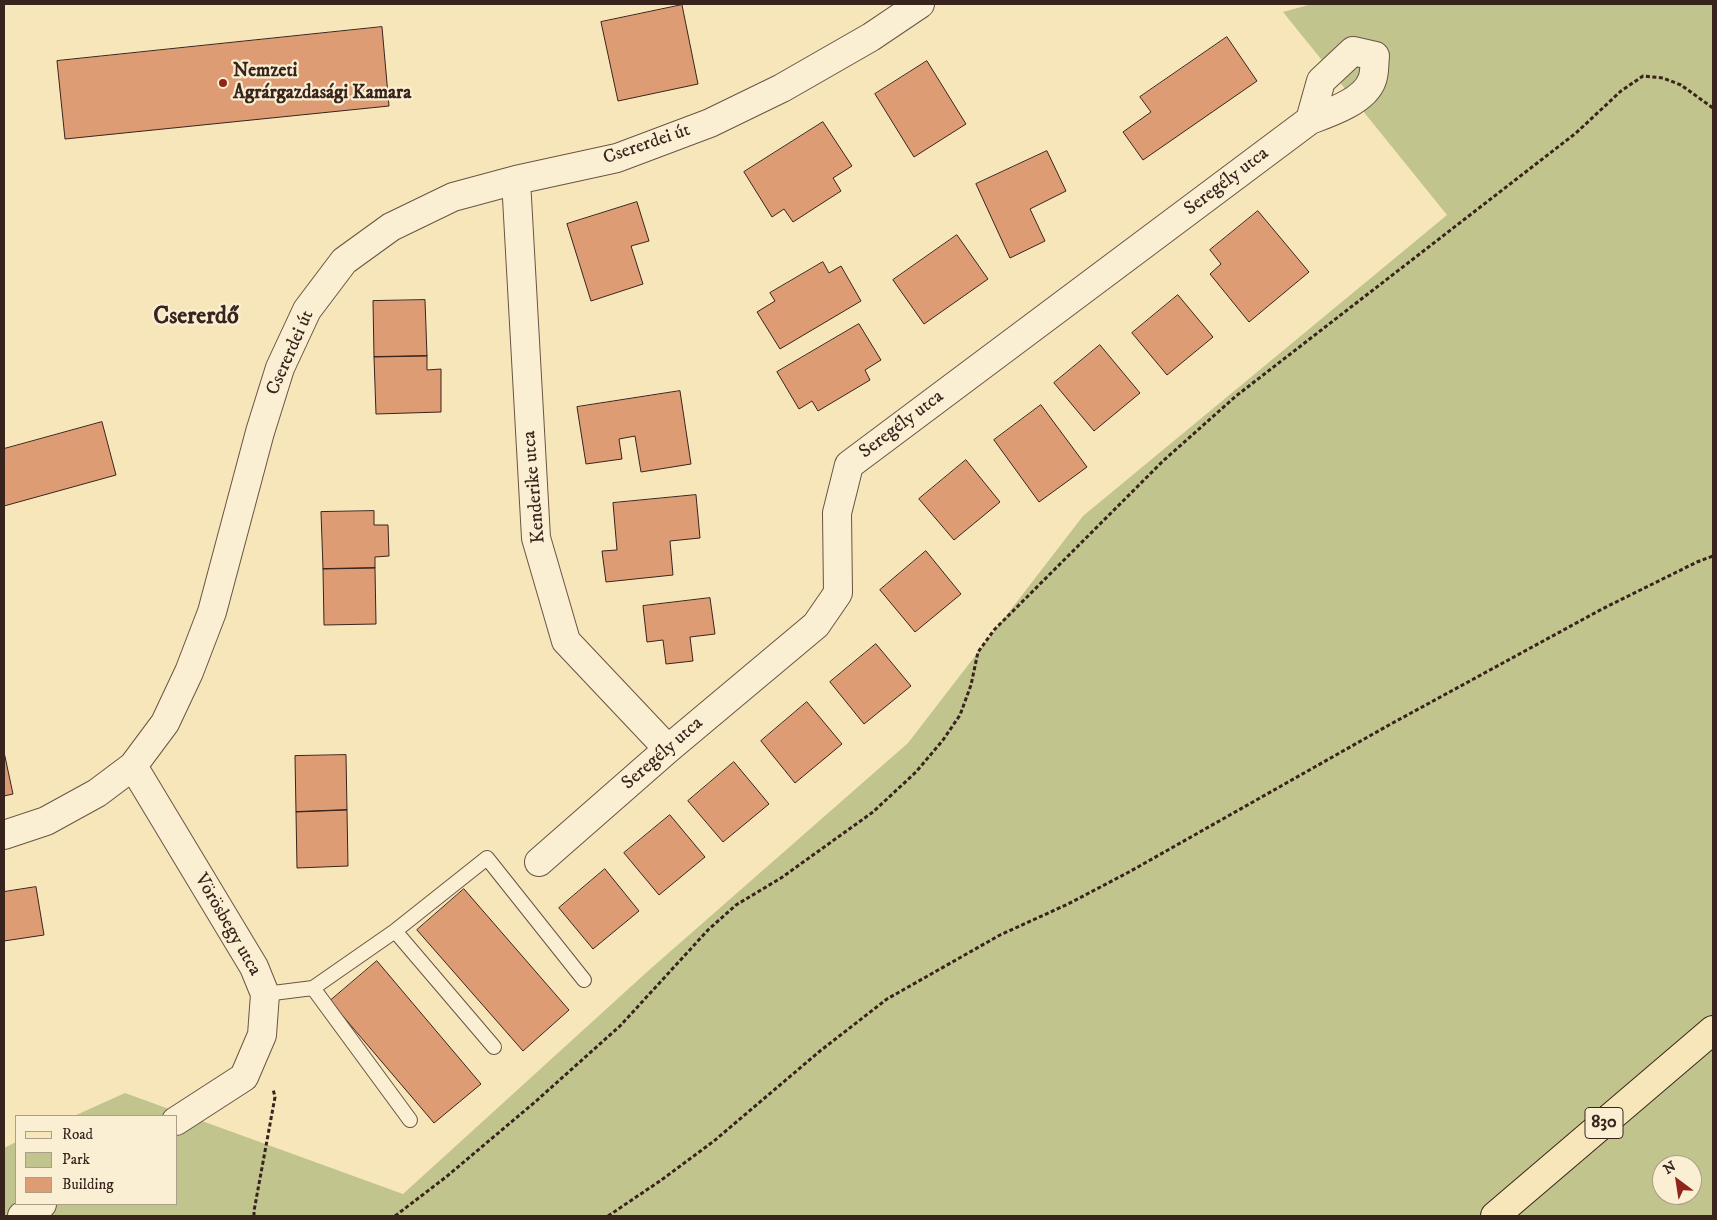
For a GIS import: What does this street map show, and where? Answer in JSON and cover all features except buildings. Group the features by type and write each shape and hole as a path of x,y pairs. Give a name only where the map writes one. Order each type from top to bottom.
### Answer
{"main road":[{"name":"830","path":"1495,1216 1713,1030"}],"street":[{"name":"Csererdei út","path":"4,835 46,821 97,793 133,766 165,724 189,672 212,612 260,432 280,368 307,310 344,261 391,227 453,197 516,180 617,158 710,122 782,88 871,37 920,4"},
{"name":"Seregély utca","path":"539,862 668,749 816,625 838,593 837,513 849,465 1310,120"},
{"name":"Kenderike utca","path":"516,180 536,538 566,641 668,749"},
{"name":"Vörösbegy utca","path":"133,766 254,967 264,994 262,1035 244,1077 178,1120"},
{"path":"22,1216 40,1205"}],"lane":[{"path":"264,994 313,988 395,931 487,858 584,980"},
{"path":"395,931 494,1047"},
{"path":"313,988 410,1120"}],"path":[{"path":"395,1216 446,1177 528,1108 620,1026 708,930 736,905 781,878 874,812 916,772 943,740 960,715 971,685 978,652 994,630 1162,461 1236,396 1576,133 1621,91 1642,76 1662,78 1681,84 1713,108"},
{"path":"608,1216 714,1141 820,1050 887,999 1000,935 1068,904 1129,872 1389,725 1602,609 1713,556"},
{"path":"254,1216 275,1097 273,1088"}],"green space":[{"path":"1312,4 1713,4 1713,1216 4,1216 4,1148 15,1142 15,1205 178,1205 178,1115 76,1115 125,1093 403,1194 648,971 908,743 1083,516 1447,215 1283,12"}],"place":[{"name":"Nemzeti Agrárgazdasági Kamara","path":"223,83"}],"district":[{"name":"Csererdő","path":"196,318"}]}
